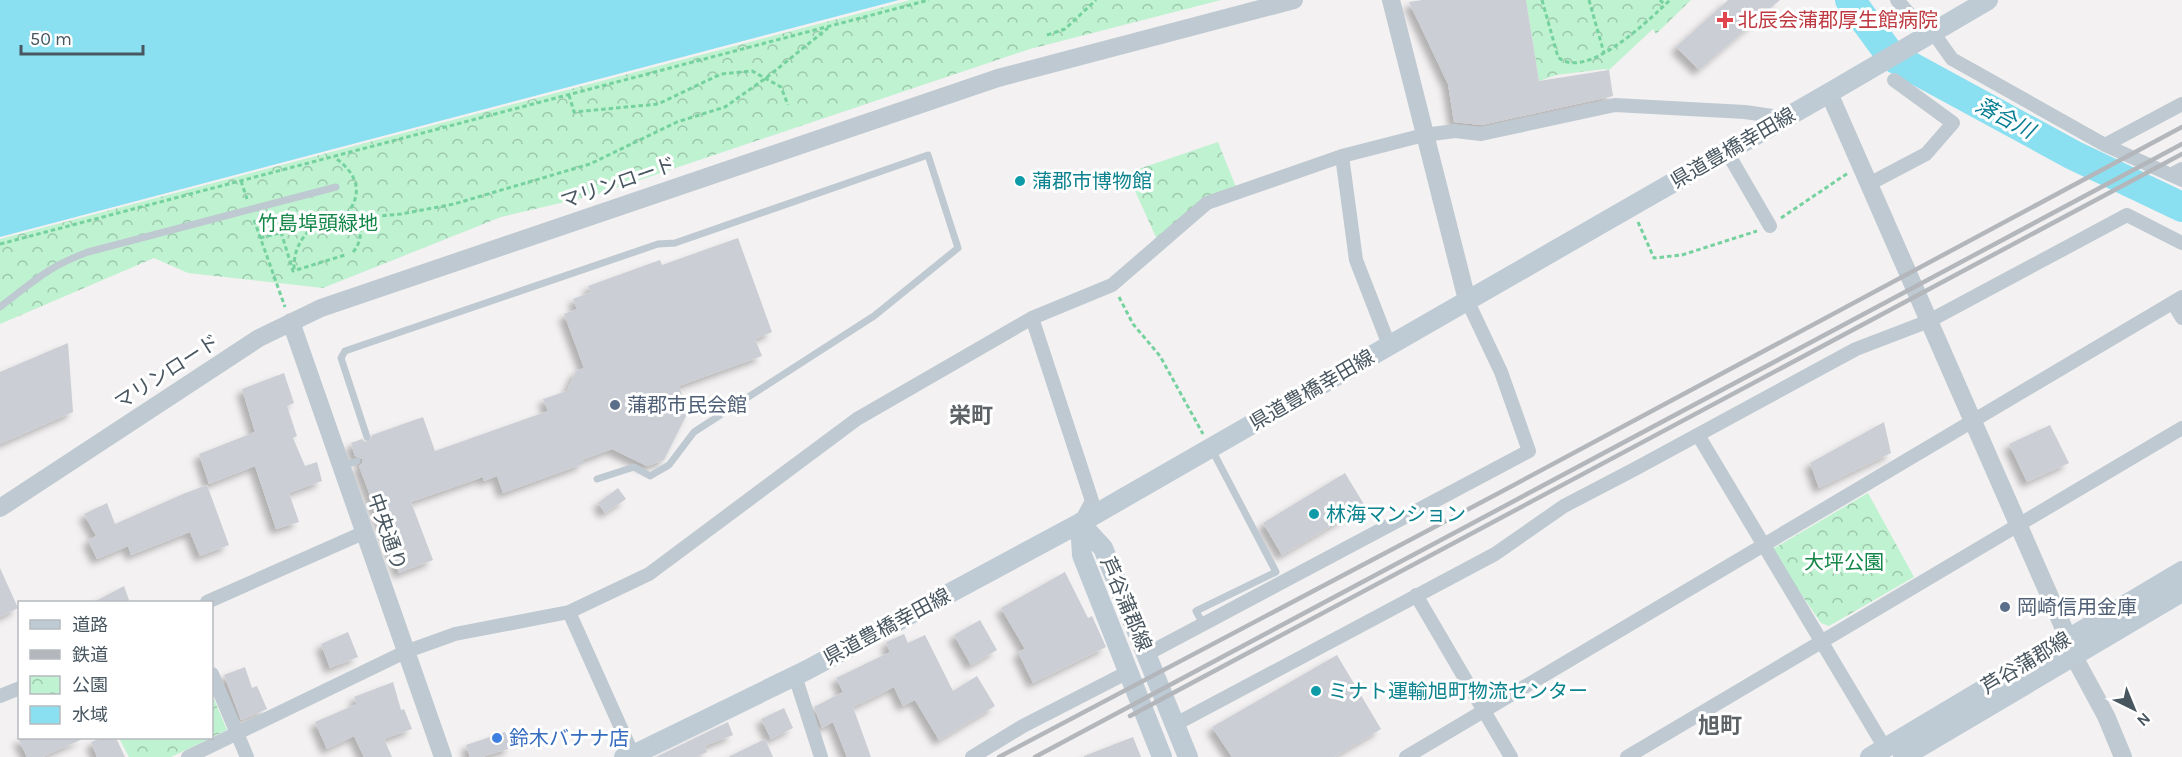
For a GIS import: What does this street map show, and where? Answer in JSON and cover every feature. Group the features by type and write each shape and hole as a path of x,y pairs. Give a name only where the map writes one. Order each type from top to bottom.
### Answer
{"main road":[{"name":"県道豊橋幸田線","path":"630,756 795,676 1080,523 1988,0"},
{"name":"芦谷蒲郡線","path":"1080,523 1103,548 1188,757"},
{"name":"芦谷蒲郡線","path":"1080,523 1082,555 1162,757"},
{"name":"芦谷蒲郡線","path":"1886,754 2070,647 2182,571"},
{"name":"芦谷蒲郡線","path":"2070,647 2182,592"}],"street":[{"name":"マリンロード","path":"0,508 259,338 321,308 998,78 1294,0"},
{"path":"1147,654 1529,451 1502,372 1467,300 1390,0"},
{"path":"1897,0 1952,59 2105,145 2178,175"},
{"path":"1869,184 1926,154 1953,123 1894,80"},
{"path":"1829,93 2019,524 2070,647 2106,716 2123,757"},
{"path":"2105,145 2182,104"},
{"path":"188,757 405,652 455,634 569,612 649,574 857,419 1032,318 1112,285 1207,203 1342,156 1424,135 1455,131 1481,134 1615,105 1745,111 1786,118"},
{"path":"1726,152 1770,226"},
{"path":"1342,156 1356,260 1389,345"},
{"path":"1174,725 1495,554 1564,506 1856,349 1929,321 2127,215 2182,243"},
{"path":"1406,757 2178,300 2182,318"},
{"path":"1032,318 1092,501 1080,523"},
{"name":"中央通り","path":"291,322 349,464 363,533 442,757"},
{"path":"1627,757 2182,428"},
{"path":"1698,435 1764,543 1886,754"},
{"path":"211,601 363,533"},
{"path":"1416,595 1511,757"},
{"path":"569,612 630,756"},
{"path":"972,757 1023,726 1128,672"},
{"path":"213,676 246,757"},
{"path":"795,676 820,757"},
{"path":"0,696 18,689"}],"lane":[{"path":"367,437 341,358 345,351 658,244 675,243 928,155 958,248 874,316 694,432 669,465 650,476 634,467 597,478"},
{"path":"0,307 46,270 88,252 336,186"},
{"path":"1204,625 1196,611 1276,572 1211,448"}],"path":[{"path":"0,244 929,0"},
{"path":"1047,35 1065,29 1096,0"},
{"path":"1542,0 1558,57 1564,63 1576,64 1604,53 1625,39 1670,0"},
{"path":"1589,0 1604,53"},
{"path":"1660,0 1665,5"},
{"path":"260,238 345,216 359,218 401,214 454,204 590,165 677,122 725,107 766,78 831,26"},
{"path":"569,95 574,112 658,104 721,74 752,71 781,87 788,105"},
{"path":"334,157 353,174 356,186 355,205 345,216"},
{"path":"1632,206 1654,258 1682,255 1770,226 1861,165"},
{"path":"241,181 291,322"},
{"path":"353,252 359,244 361,234 359,218"},
{"path":"293,271 294,252 315,224"},
{"path":"281,232 293,271"},
{"path":"293,271 345,255"},
{"path":"1112,285 1133,324 1160,356 1211,448"}],"green space":[{"name":"竹島埠頭緑地","path":"910,0 1221,0 1030,49 595,195 501,217 323,288 188,273 154,258 0,324 0,239"},
{"path":"1526,0 1691,0 1656,34 1653,29 1609,70 1556,75 1539,81"},
{"path":"1218,142 1238,192 1207,203 1159,244 1127,173"},
{"name":"大坪公園","path":"1868,493 1914,577 1829,626 1821,623 1771,550"},
{"path":"213,696 227,730 213,737"},
{"path":"120,739 209,739 171,757 129,757"}],"water":[{"path":"0,0 899,0 0,237"}],"building":[{"path":"1526,0 1539,81 1609,70 1613,96 1481,125 1454,122 1448,84 1409,2"},
{"path":"1728,0 1780,0 1699,70 1676,47"},
{"name":"蒲郡市民会館","path":"738,238 772,332 755,339 762,356 679,386 688,412 664,460 647,466 612,449 582,460 583,464 503,493 497,476 484,481 483,477 411,502 433,560 399,573 359,466 362,459 355,456 351,443 362,439 369,442 372,435 423,417 435,451 548,411 543,399 567,391 576,371 584,368 564,314 577,309 573,299 591,292 588,286 660,260 662,265"},
{"path":"68,343 73,412 0,444 0,372"},
{"path":"284,373 294,403 287,406 297,436 293,438 305,466 317,462 322,481 289,493 299,522 276,529 255,466 209,484 199,454 255,432 242,389"},
{"path":"1884,422 1891,453 1819,488 1810,463"},
{"path":"2050,425 2069,463 2027,482 2009,444"},
{"name":"林海マンション","path":"1345,473 1365,506 1282,555 1263,523"},
{"path":"207,485 229,545 200,556 190,532 131,555 128,546 97,559 88,540 96,536 84,514 107,503 115,524"},
{"path":"618,488 626,499 605,513 598,503"},
{"path":"0,568 18,608 0,617"},
{"path":"1065,572 1088,618 1092,616 1106,647 1033,683 1018,652 1025,649 1001,608"},
{"path":"124,586 129,601 96,601"},
{"path":"980,620 997,650 971,665 954,635"},
{"path":"348,632 358,657 330,668 321,644"},
{"path":"904,634 908,643 925,635 953,691 977,676 995,706 939,740 915,700 903,706 894,687 853,707 871,757 847,757 833,722 822,728 814,707 843,692 836,678 890,652 886,642"},
{"name":"ミナト運輸旭町物流センター","path":"1337,655 1381,729 1334,757 1232,757 1212,727"},
{"path":"245,667 252,688 257,686 267,709 241,720 224,675"},
{"path":"393,682 401,710 404,709 412,729 384,739 392,757 364,757 354,736 327,749 315,722 357,704 354,697"},
{"path":"784,708 793,728 771,739 761,719"},
{"path":"728,722 733,735 705,746 707,752 696,757 656,757"},
{"name":"鈴木バナナ店","path":"505,732 511,748 482,757 470,757 466,745"},
{"path":"1133,737 1141,757 1084,757 1084,756"},
{"path":"18,739 83,739 42,757 27,757"},
{"path":"98,739 116,739 125,757 97,757 91,742"},
{"path":"765,739 773,757 728,757"}],"waterway":[{"name":"落合川","path":"1850,0 1891,56 2073,155 2182,207"}],"railway":[{"path":"999,757 1497,494 2182,127"},
{"path":"1035,757 2182,144"},
{"path":"1130,716 2182,154"}],"place":[{"name":"北辰会蒲郡厚生館病院","path":"1725,20"},
{"name":"蒲郡市博物館","path":"1020,181"},
{"name":"蒲郡市民会館","path":"615,405"},
{"name":"林海マンション","path":"1314,514"},
{"name":"岡崎信用金庫","path":"2005,607"},
{"name":"ミナト運輸旭町物流センター","path":"1316,691"},
{"name":"鈴木バナナ店","path":"497,738"}],"district":[{"name":"栄町","path":"971,416"},
{"name":"旭町","path":"1720,726"}]}
